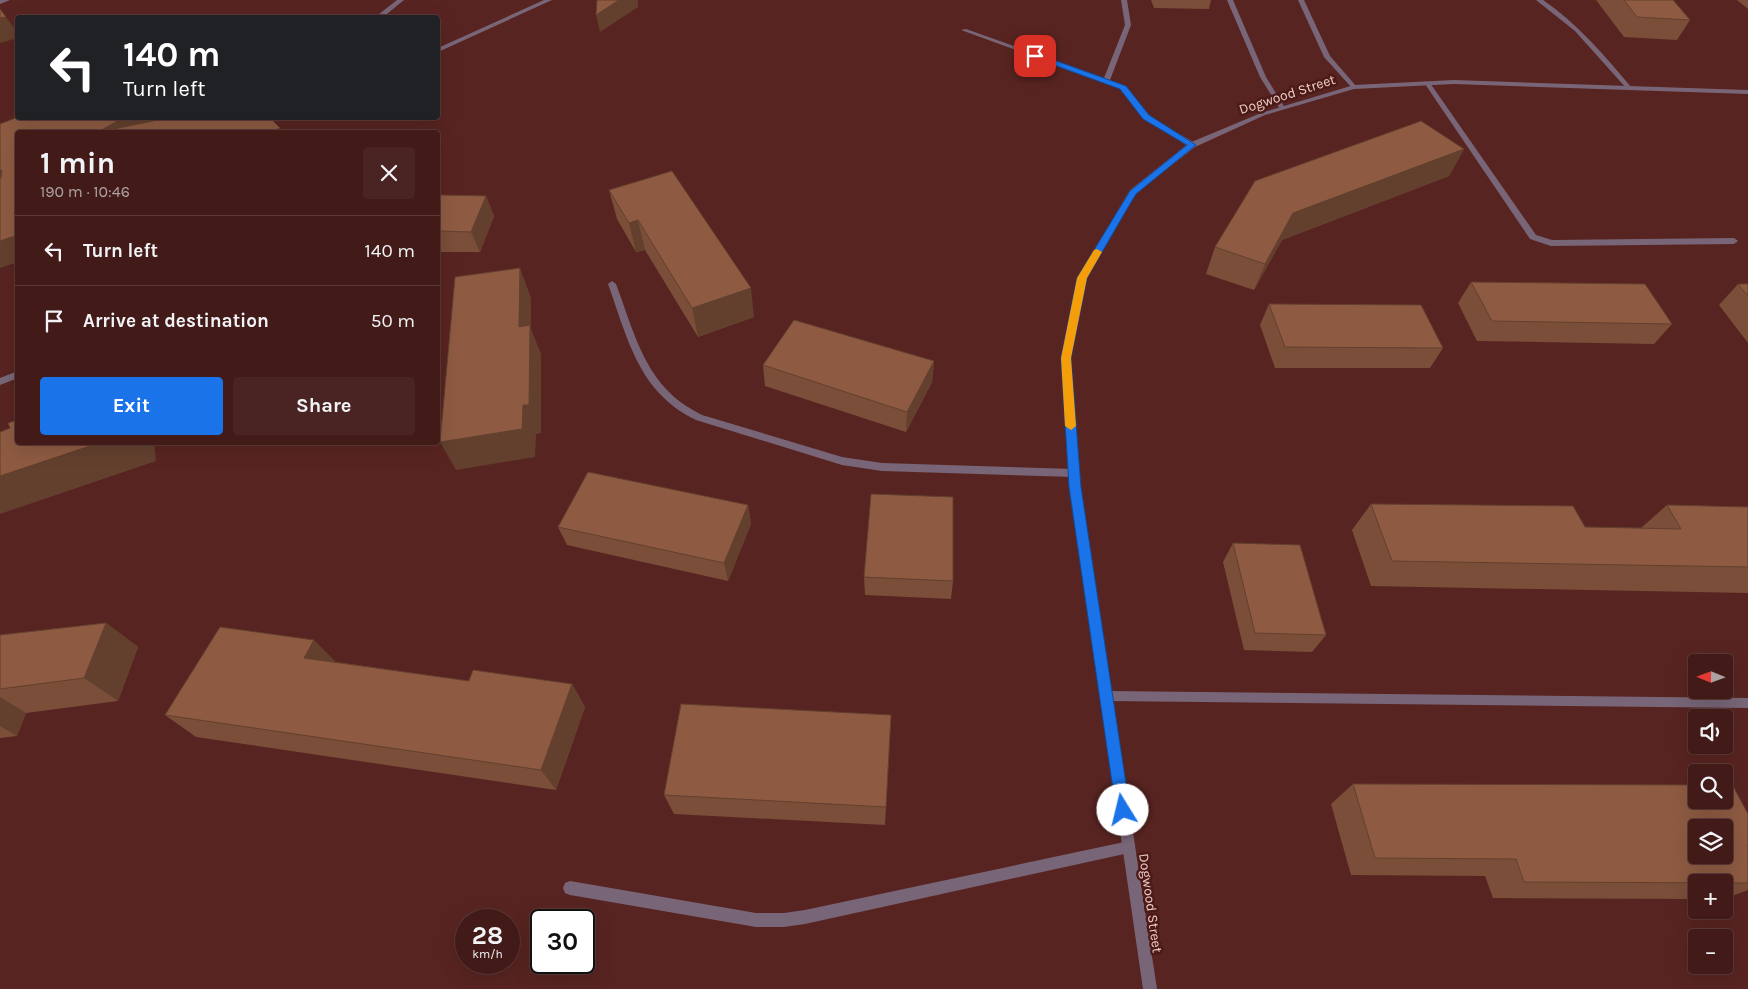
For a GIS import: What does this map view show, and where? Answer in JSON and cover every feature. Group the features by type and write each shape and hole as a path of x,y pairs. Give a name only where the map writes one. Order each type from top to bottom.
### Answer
{"street":[{"path":"0,2 7,0"},
{"path":"381,15 401,0"},
{"path":"440,49 549,0"},
{"path":"1106,81 1128,25 1124,0"},
{"path":"1230,0 1264,77 1282,108"},
{"path":"1301,0 1327,57 1354,87"},
{"path":"1539,0 1562,15 1578,29 1629,88"},
{"path":"964,30 1123,87 1146,117 1192,145"},
{"name":"Dogwood Street","path":"1150,989 1074,473 1066,358 1082,278 1133,192 1192,145 1263,114 1354,87 1454,82 1748,92"},
{"path":"1428,84 1533,237 1551,244 1734,241"},
{"path":"612,284 638,354 657,384 678,406 699,418 850,462 882,467 1074,473"},
{"path":"0,382 15,375"},
{"path":"1106,696 1748,703"},
{"path":"570,888 756,920 784,920 1129,848"}],"building":[{"path":"597,0 619,0 596,15"},
{"path":"1624,0 1673,0 1690,20 1637,17"},
{"path":"0,9 6,17 0,18"},
{"path":"15,118 15,120 119,120 102,130 15,130 15,236 0,241 0,178 2,171 0,169 0,124"},
{"path":"158,120 272,120 280,128 275,130 108,130"},
{"path":"1421,121 1464,149 1293,213 1265,264 1215,247 1255,181"},
{"path":"672,171 751,288 692,308 638,220 629,223 609,190"},
{"path":"440,195 486,196 471,232 440,231"},
{"path":"520,268 519,327 530,325 529,405 523,405 522,429 440,442 455,277"},
{"path":"1471,282 1645,284 1672,324 1492,321"},
{"path":"1738,284 1748,284 1748,296"},
{"path":"1269,304 1421,305 1443,348 1285,347"},
{"path":"794,320 934,361 907,412 763,365"},
{"path":"15,421 15,445 93,445 0,476 0,432 10,428 8,423"},
{"path":"588,472 748,505 724,563 558,527"},
{"path":"871,494 953,497 953,581 864,577"},
{"path":"1371,504 1573,506 1585,527 1681,529 1667,505 1748,507 1748,567 1392,561"},
{"path":"1233,543 1300,545 1326,635 1255,633"},
{"path":"106,623 84,678 0,689 0,635"},
{"path":"220,627 314,640 304,658 469,681 473,670 572,684 541,770 165,715"},
{"path":"681,704 891,715 886,807 664,795"},
{"path":"1353,784 1688,785 1688,809 1733,809 1733,786 1748,814 1748,883 1733,883 1733,874 1688,874 1688,883 1524,882 1516,859 1375,858"}],"slow traffic":[{"path":"1071,426 1066,358 1082,278 1097,252"}],"route":[{"path":"1035,56 1123,87 1146,117 1192,145 1133,192 1082,278 1066,358 1075,487 1123,810"}]}
